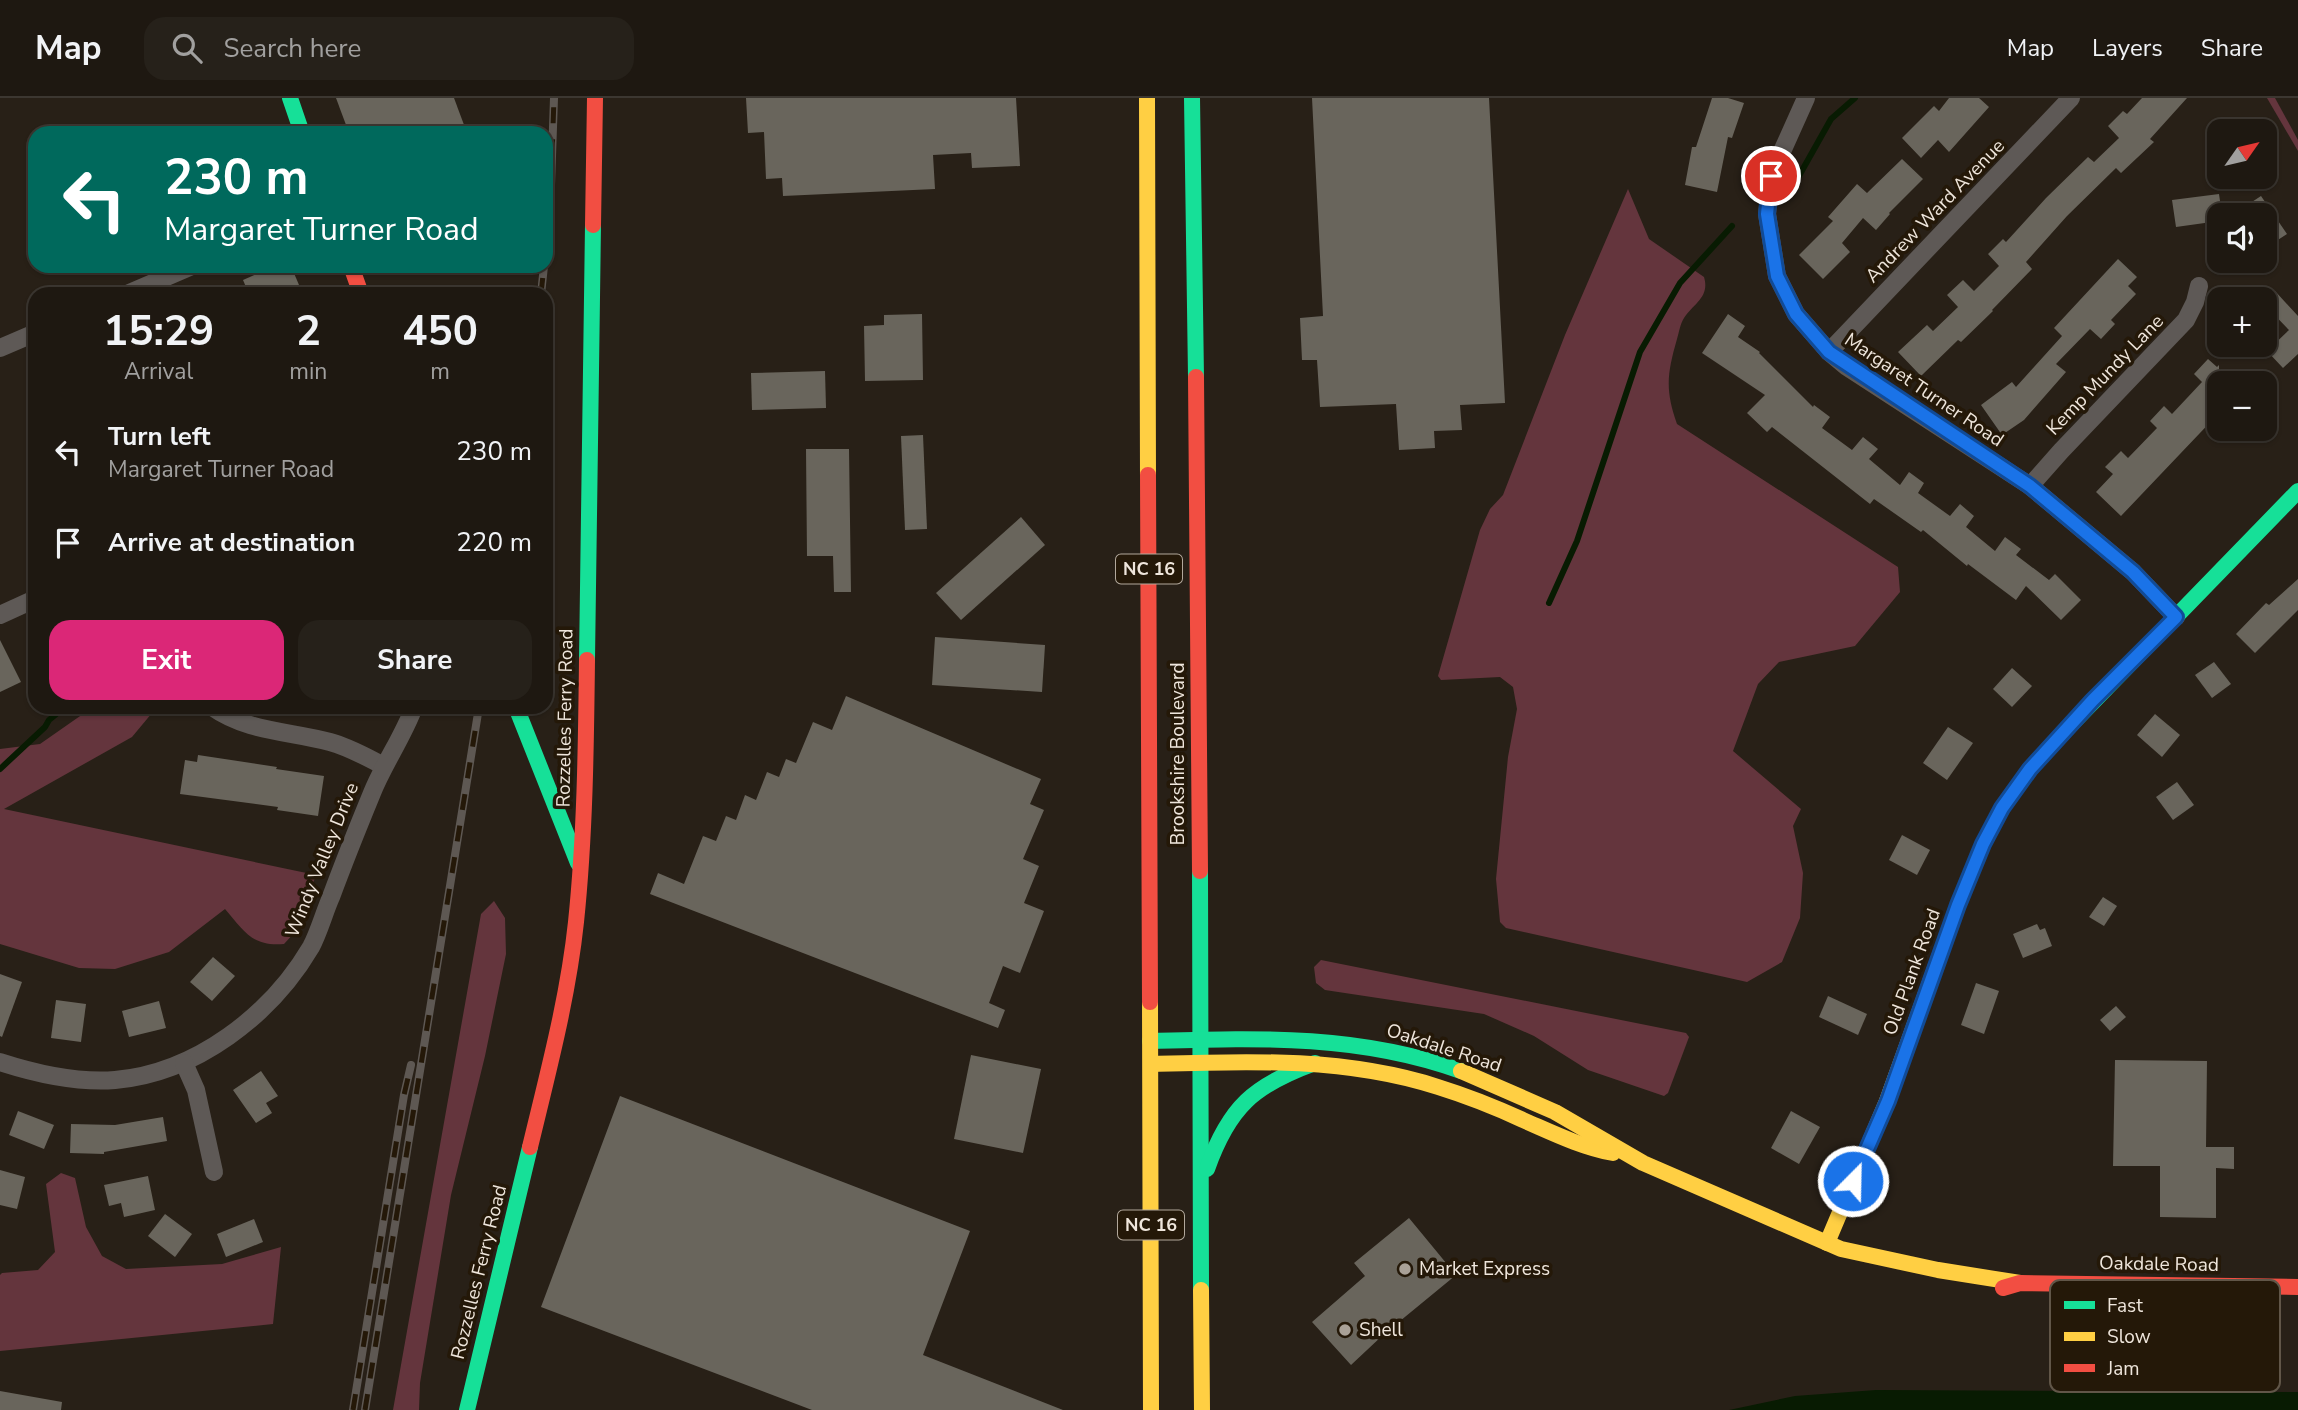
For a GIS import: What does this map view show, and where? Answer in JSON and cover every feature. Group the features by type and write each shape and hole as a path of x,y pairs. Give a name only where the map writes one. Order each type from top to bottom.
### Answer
{"main road":[{"path":"290,98 300,126"},
{"name":"Rozzelles Ferry Road","path":"467,1410 560,1018 576,922 581,871 585,798 595,98"},
{"name":"Brookshire Boulevard","path":"1147,98 1152,1410"},
{"name":"Brookshire Boulevard","path":"1192,98 1202,1410"},
{"name":"Old Plank Road","path":"1834,1246 1958,905 1983,844 2002,808 2030,769 2093,700 2298,491"},
{"path":"519,714 581,871"},
{"name":"Oakdale Road","path":"1150,1041 1306,1039 1371,1046 1396,1052 1443,1065 1503,1088 1590,1129 1625,1154 1834,1246 1916,1266 2002,1277 2020,1283 2050,1283"},
{"name":"Oakdale Road","path":"1150,1063 1315,1063 1370,1069 1434,1086 1520,1118 1581,1146 1625,1154"},
{"path":"1201,1191 1218,1137 1235,1110 1275,1078 1315,1063"},
{"name":"Oakdale Road","path":"2280,1287 2298,1287"}],"street":[{"name":"Margaret Turner Road","path":"1805,98 1771,176 1767,214 1777,276 1796,314 1829,352 2030,486 2133,572 2176,617"},
{"name":"Andrew Ward Avenue","path":"1829,352 2071,98"},
{"path":"143,287 175,273"},
{"name":"Kemp Mundy Lane","path":"2030,486 2186,320 2199,286"},
{"path":"0,348 28,336"},
{"path":"0,615 28,602"},
{"path":"224,714 260,729 342,746 384,766"},
{"name":"Windy Valley Drive","path":"0,1062 51,1076 117,1080 184,1063 211,1048 245,1023 271,1000 294,974 313,944 384,766 411,714"},
{"path":"184,1063 196,1090 214,1172"}],"shaded area":[{"path":"2267,98 2275,98 2298,140 2298,151"},
{"path":"1628,189 1649,239 1704,277 1705,290 1683,320 1671,362 1669,391 1677,424 1898,567 1900,592 1855,646 1779,662 1758,684 1733,751 1801,809 1793,826 1803,873 1800,918 1782,962 1747,982 1506,928 1500,922 1496,879 1508,757 1517,709 1513,687 1500,677 1441,680 1438,676 1480,530 1490,509 1503,495 1565,335"},
{"path":"83,714 151,714 132,737 4,809 316,875 296,931 284,944 264,943 244,931 225,909 169,952 115,969 79,968 0,944 0,749 40,744"},
{"path":"494,901 505,918 506,954 485,1056 451,1195 420,1383 419,1410 393,1410 481,914"},
{"path":"1321,960 1686,1033 1689,1037 1668,1093 1664,1096 1588,1070 1534,1036 1484,1014 1325,990 1316,983 1314,967"},
{"path":"61,1173 75,1178 86,1227 102,1256 126,1269 222,1264 281,1247 273,1324 0,1351 0,1275 38,1270 55,1252 46,1184"},
{"path":"1876,1390 2298,1392 2298,1410 1729,1410 1795,1396"}],"building":[{"path":"336,98 454,98 464,126 346,126"},
{"path":"746,98 1016,98 1020,166 972,168 971,153 933,155 935,189 783,196 782,178 766,179 764,132 748,133"},
{"path":"1312,98 1489,98 1505,403 1460,405 1462,430 1434,431 1435,448 1399,450 1396,404 1320,407 1317,360 1302,360 1300,318 1323,316"},
{"path":"1712,98 1728,98 1744,103 1732,138 1728,137 1717,192 1685,185 1692,147 1696,147"},
{"path":"1949,98 1979,98 1989,107 1949,152 1938,140 1921,158 1902,138 1934,106 1939,111"},
{"path":"2142,98 2187,98 2150,139 2154,142 2121,173 2116,168 2067,216 2026,262 2032,269 1993,311 1921,376 1898,352 1927,325 1933,331 1958,307 1947,295 1963,280 1974,291 1999,266 1988,254 2003,239 2006,242 2088,157 2094,162 2119,138 2108,126 2123,111 2127,114"},
{"path":"1902,159 1923,179 1876,230 1863,218 1842,243 1850,252 1823,279 1799,255 1833,221 1828,217 1857,184 1867,193"},
{"path":"2219,194 2220,203 2207,203 2207,223 2176,227 2172,200"},
{"path":"2261,196 2266,203 2250,203"},
{"path":"2277,219 2287,234 2277,241"},
{"path":"2118,259 2137,277 2128,286 2136,294 2111,320 2115,324 2101,339 2090,329 2056,364 2066,372 2024,420 2002,435 1981,405 2012,382 2016,387 2062,336 2054,328"},
{"path":"258,273 294,273 299,285 246,287 243,280"},
{"path":"2277,293 2298,316 2298,354 2283,368 2273,357 2277,357 2277,341 2289,330 2277,318"},
{"path":"922,314 923,380 865,381 864,326 884,325 884,315"},
{"path":"1728,314 1745,326 1738,337 1760,352 1813,407 1814,405 1830,417 1822,428 1852,450 1863,437 1878,449 1869,459 1900,485 1909,472 1924,483 1918,493 1950,516 1960,504 1974,516 1966,527 1995,551 2005,537 2021,549 2016,555 2049,580 2055,574 2081,600 2061,620 2026,586 2016,600 1968,564 1967,566 1923,530 1921,532 1874,499 1870,504 1772,427 1767,432 1747,413 1765,395 1702,353"},
{"path":"2208,359 2217,367 2219,365 2221,371 2207,371 2207,426 2121,516 2096,492 2113,474 2105,467 2121,451 2128,458 2157,428 2150,421 2164,406 2172,414 2202,382 2194,374"},
{"path":"825,371 826,408 752,410 751,373"},
{"path":"923,435 927,529 905,530 901,436"},
{"path":"806,449 849,449 851,592 834,592 833,556 807,556"},
{"path":"1021,517 1045,545 961,620 936,593"},
{"path":"2298,579 2298,610 2255,653 2236,634 2266,603 2269,605"},
{"path":"935,637 1045,645 1042,692 932,685"},
{"path":"0,640 21,682 0,692"},
{"path":"2214,662 2231,684 2212,698 2195,675"},
{"path":"2012,668 2032,686 2012,707 1993,689"},
{"path":"846,696 1041,779 1030,804 1044,810 1023,859 1039,866 1024,903 1044,911 1020,973 1003,966 989,1003 1005,1010 998,1028 650,894 658,873 684,884 703,836 716,841 726,816 736,820 745,795 756,800 767,772 779,777 786,759 796,763 813,722 832,730"},
{"path":"2155,714 2180,735 2162,757 2137,735"},
{"path":"1948,727 1973,743 1947,780 1923,763"},
{"path":"198,755 324,776 318,816 277,810 278,807 180,794 185,760 197,762"},
{"path":"2177,782 2194,805 2173,820 2156,797"},
{"path":"1902,835 1930,850 1917,875 1889,860"},
{"path":"2103,897 2117,906 2104,926 2089,917"},
{"path":"2037,924 2040,930 2045,928 2052,946 2023,958 2013,934"},
{"path":"213,957 235,976 212,1001 190,982"},
{"path":"0,974 22,982 2,1037 0,1036"},
{"path":"1976,983 1999,991 1984,1034 1961,1025"},
{"path":"1828,996 1867,1014 1858,1035 1819,1017"},
{"path":"56,1000 86,1004 81,1042 51,1038"},
{"path":"159,1001 166,1028 129,1037 122,1011"},
{"path":"2116,1006 2126,1017 2110,1031 2100,1020"},
{"path":"971,1055 1041,1069 1023,1153 954,1139"},
{"path":"2115,1060 2207,1061 2206,1147 2234,1147 2234,1169 2216,1168 2216,1218 2160,1217 2160,1166 2113,1166"},
{"path":"261,1071 278,1096 266,1103 272,1113 256,1123 233,1090"},
{"path":"620,1096 970,1231 923,1355 1063,1410 812,1410 541,1307"},
{"path":"18,1111 54,1125 44,1149 9,1135"},
{"path":"1791,1111 1820,1127 1799,1164 1771,1148"},
{"path":"163,1117 167,1141 104,1154 70,1153 71,1124 115,1125"},
{"path":"0,1170 25,1177 17,1209 0,1205"},
{"path":"148,1176 155,1210 124,1217 121,1203 109,1206 104,1185"},
{"path":"165,1214 192,1234 175,1257 148,1236"},
{"path":"1409,1218 1456,1275 1351,1365 1312,1322 1365,1276 1354,1263"},
{"path":"254,1219 263,1242 226,1257 217,1234"},
{"path":"0,1391 62,1402 61,1410 0,1410"}],"waterway":[{"path":"1795,183 1831,119 1855,98"},
{"path":"1549,603 1577,541 1640,352 1680,283 1732,226"},
{"path":"0,769 56,714"}],"railway":[{"path":"553,127 554,98"},
{"path":"542,287 543,273"},
{"path":"365,1410 478,714"},
{"path":"353,1410 411,1065"}],"traffic: fast":[{"path":"290,98 300,126"},
{"path":"1192,98 1196,377"},
{"path":"587,660 593,225"},
{"path":"2065,731 2298,491"},
{"path":"519,714 578,863"},
{"path":"1200,871 1201,1290"},
{"path":"1150,1041 1268,1039 1346,1044 1384,1050 1461,1071"},
{"path":"1207,1169 1225,1129 1246,1101 1275,1080 1315,1063"},
{"path":"467,1410 530,1147"}],"traffic: slow":[{"path":"1147,98 1148,475"},
{"path":"1827,1243 1887,1101 1983,844 2002,808 2030,769 2065,731"},
{"path":"1150,1002 1151,1410"},
{"path":"1151,1064 1296,1063 1367,1070 1449,1090 1567,1139 1613,1153"},
{"path":"1461,1071 1555,1112 1643,1163 1841,1249 1938,1270 2020,1283"},
{"path":"1201,1290 1202,1410"}],"traffic: jam":[{"path":"593,225 595,98"},
{"path":"354,273 358,287"},
{"path":"1196,377 1200,871"},
{"path":"1148,475 1150,1002"},
{"path":"530,1147 563,1007 576,922 583,824 587,660"},
{"path":"2003,1288 2020,1283 2050,1283"},
{"path":"2280,1287 2298,1287"}],"place":[{"name":"Market Express","path":"1405,1269"},
{"name":"Shell","path":"1345,1330"}],"route":[{"path":"1771,176 1767,214 1777,276 1796,314 1829,352 1847,367 2030,486 2133,572 2176,617 2093,700 2030,769 2002,808 1983,844 1958,905 1888,1101 1853,1181"}]}
